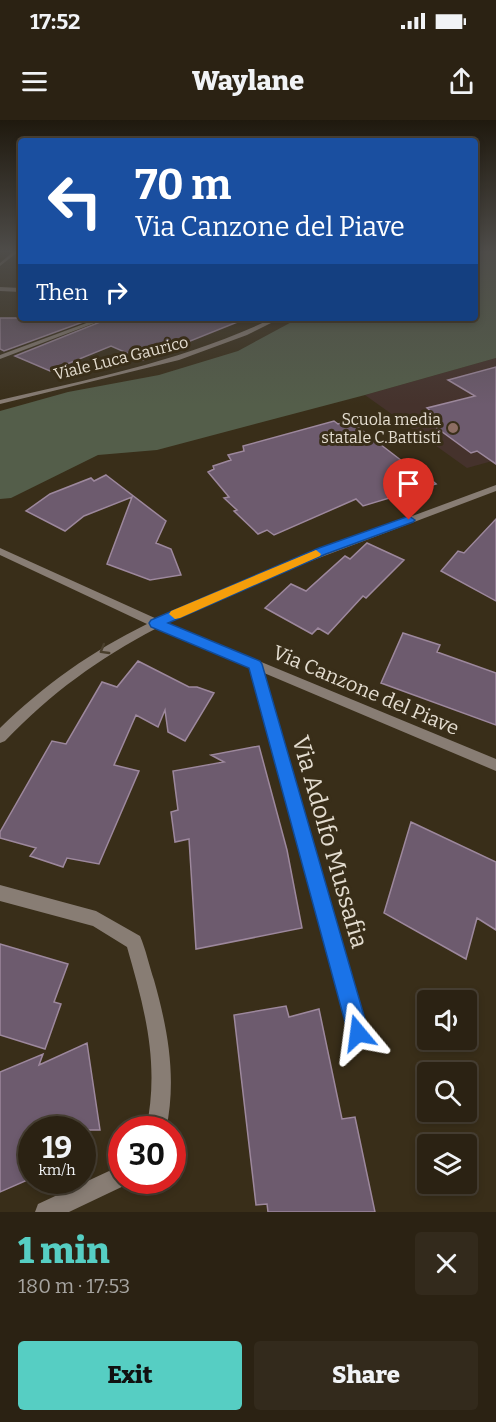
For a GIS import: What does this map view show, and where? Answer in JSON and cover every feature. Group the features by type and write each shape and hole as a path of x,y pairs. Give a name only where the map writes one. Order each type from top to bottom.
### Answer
{"street":[{"path":"0,357 97,321"},
{"name":"Viale Luca Gaurico","path":"0,402 175,361 231,340 272,321"},
{"path":"0,737 37,700 73,671 117,643 155,623 322,551 496,488"},
{"name":"Via Canzone del Piave","path":"0,551 155,623 496,765"},
{"name":"Via Adolfo Mussafia","path":"255,664 358,1033"},
{"path":"0,893 96,919 134,942 156,1020 163,1076 158,1116"},
{"path":"46,1212 108,1182"}],"shaded area":[{"name":"Scuola media statale C.Battisti","path":"496,358 496,460 467,468 365,395"}],"green space":[{"path":"478,303 496,303 496,358 157,450 98,455 11,498 0,499 0,411 68,392 159,375 238,351 293,321 478,321"}],"building":[{"path":"0,318 18,318 18,321 86,321 4,351 0,349"},
{"path":"102,321 240,321 143,360 111,346 50,371 15,356"},
{"path":"496,367 496,464 477,451 471,453 422,417 436,416 427,408 475,396 448,380"},
{"path":"334,421 338,424 350,421 402,461 407,459 436,484 363,506 356,499 274,535 267,530 258,534 234,511 237,510 224,498 229,497 208,472 214,469 213,466 231,460 228,455 244,451 243,446"},
{"path":"106,475 166,521 156,543 171,549 181,575 150,580 107,564 132,497 84,516 65,531 26,511 50,494 91,478 94,481"},
{"path":"496,519 496,601 441,571 458,551 464,553"},
{"path":"367,543 404,560 366,598 363,596 328,634 318,628 312,634 265,608 291,584 306,591 345,556 350,559"},
{"path":"403,633 440,645 437,652 496,673 496,725 381,683"},
{"path":"138,661 189,687 197,687 214,693 185,741 168,732 165,710 158,727 136,715 114,765 139,771 99,864 67,858 63,867 30,856 36,848 0,838 0,832 52,741 66,744 102,682 117,687"},
{"path":"259,746 287,850 302,928 196,949 189,839 175,842 171,812 178,810 173,771 224,762 211,755"},
{"path":"411,822 496,862 496,930 477,918 466,959 384,913"},
{"path":"0,944 68,964 54,1002 61,1004 45,1049 0,1035"},
{"path":"286,1006 289,1017 319,1009 342,1119 355,1117 375,1212 268,1212 267,1204 256,1205 234,1015"},
{"path":"87,1043 100,1130 96,1130 96,1116 18,1116 18,1184 0,1192 0,1072 43,1054 39,1065"}],"slow traffic":[{"path":"175,614 316,554"}],"place":[{"name":"Scuola media statale C.Battisti","path":"453,428"}],"route":[{"path":"358,1033 255,664 155,623 322,551 409,520"}]}
